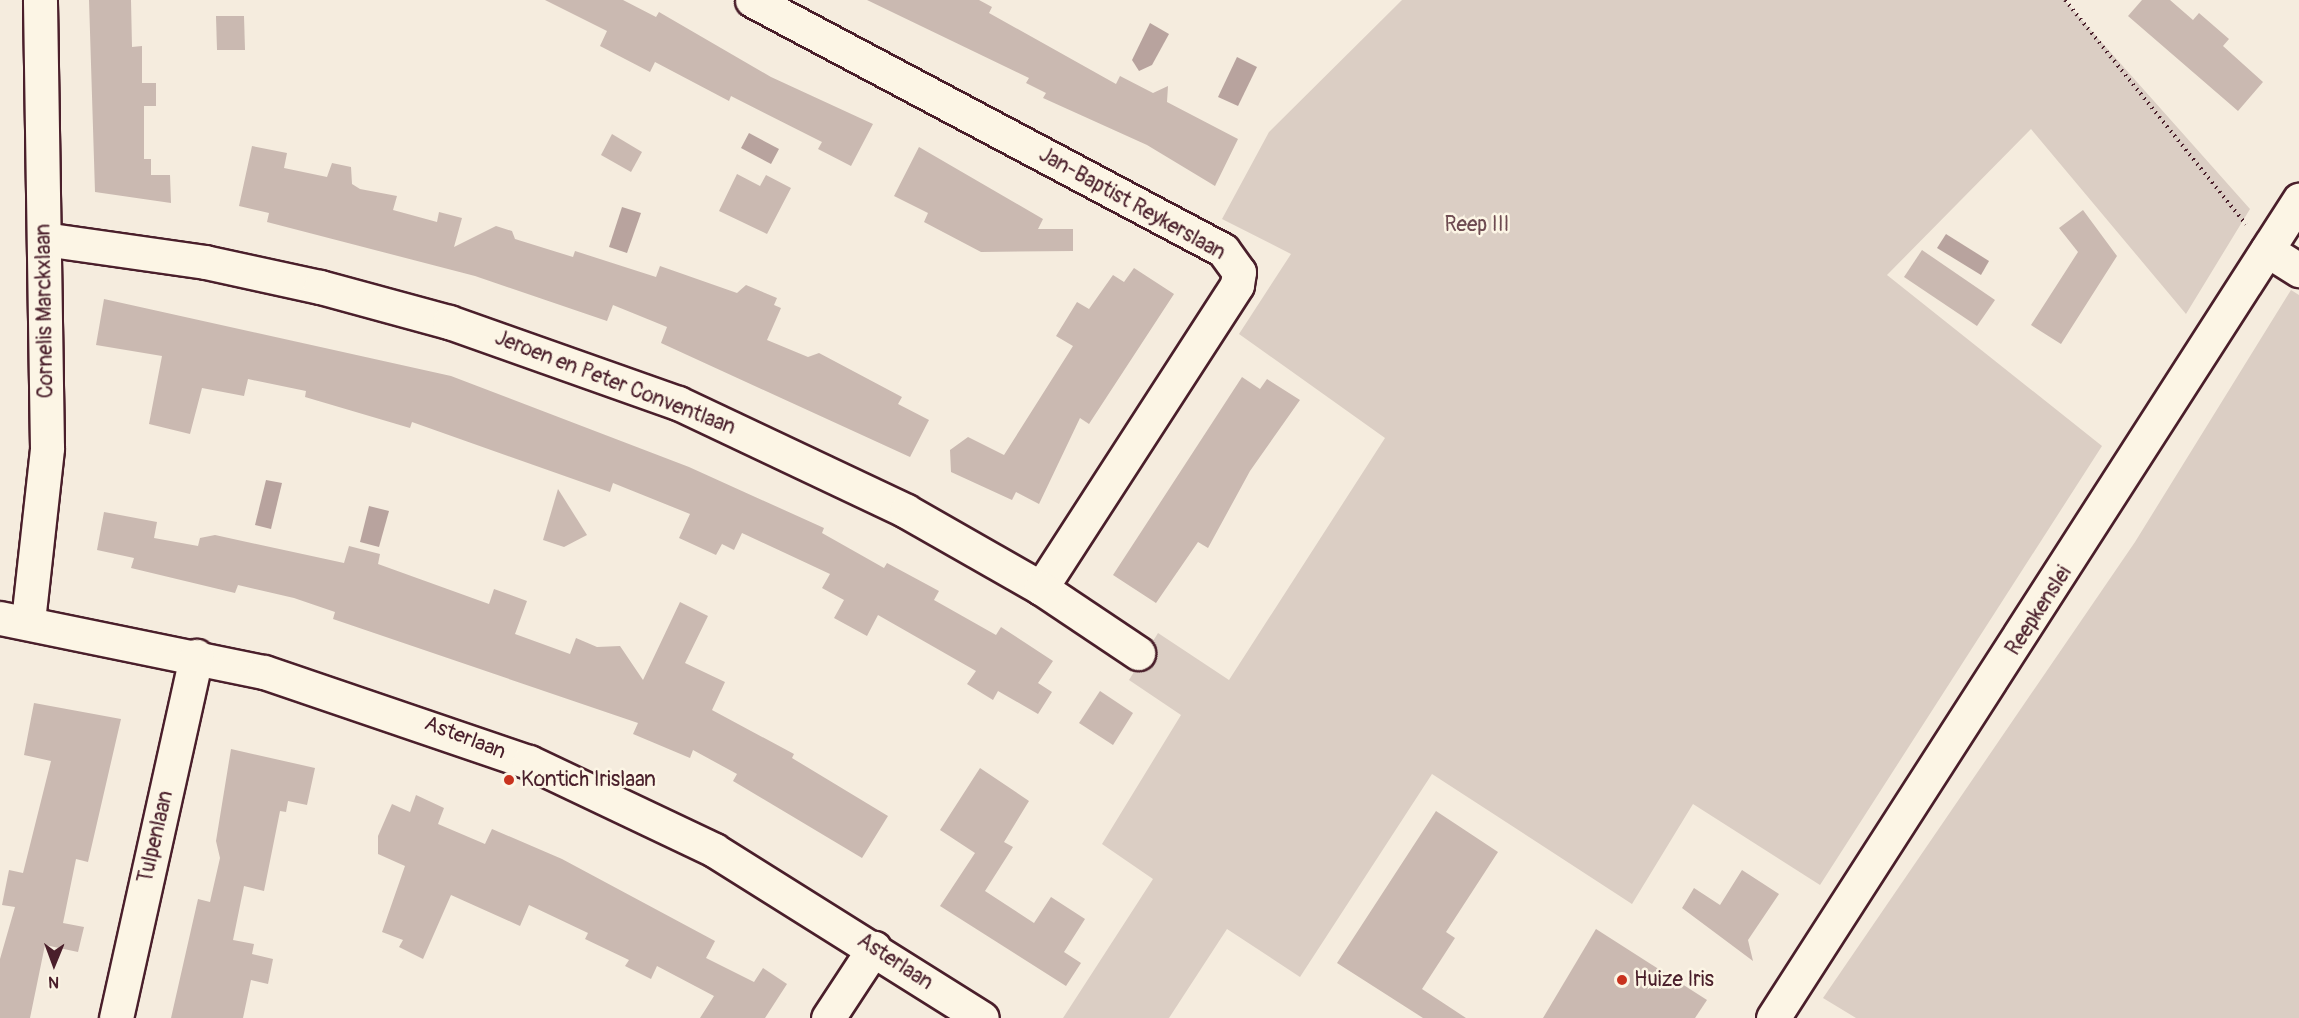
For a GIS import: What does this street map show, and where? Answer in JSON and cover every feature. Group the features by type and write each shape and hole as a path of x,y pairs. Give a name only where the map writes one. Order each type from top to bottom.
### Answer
{"street":[{"name":"Cornelis Marckxlaan","path":"14,620 47,448 40,0"},
{"name":"Jan-Baptist Reykerslaan","path":"752,0 1223,250 1236,266 1237,285 1041,588"},
{"name":"Reepkenslei","path":"1773,1018 2299,200"},
{"name":"Jeroen en Peter Conventlaan","path":"44,239 205,261 320,287 558,357 769,443 906,511 1041,588 1138,654"},
{"path":"2267,250 2299,270"},
{"name":"Asterlaan","path":"14,620 196,656 339,694 529,762 714,850 874,948 982,1018"},
{"name":"Tulpenlaan","path":"116,1018 196,656"},
{"path":"828,1018 874,948"}],"path":[{"path":"2065,0 2267,250"}],"green space":[{"name":"Reep III","path":"1402,0 2064,0 2250,209 2186,314 2031,129 1887,275 2102,446 1820,885 1693,804 1632,904 1432,774 1300,977 1227,929 1169,1018 1063,1018 1153,879 1102,844 1181,715 1129,680 1158,633 1229,680 1385,438 1239,334 1291,254 1222,219 1269,132"},
{"path":"2291,290 2299,295 2299,1018 1856,1018 1823,998 2135,542"}],"shaded area":[{"path":"1150,23 1169,34 1152,65 1139,71 1132,60"},
{"path":"1237,57 1257,67 1238,106 1218,97"},
{"path":"749,133 779,149 771,164 741,148"},
{"path":"622,207 641,213 627,253 609,247"},
{"path":"1946,234 1989,261 1981,275 1937,248"},
{"path":"266,480 282,483 271,529 255,525"},
{"path":"369,506 389,511 379,547 360,542"}],"building":[{"path":"89,0 131,0 132,47 142,46 142,83 156,83 156,106 144,106 144,159 151,159 151,175 170,175 171,203 95,192"},
{"path":"545,0 623,0 656,17 659,12 771,77 873,124 851,166 818,149 822,142 731,96 729,101 655,62 650,72 600,46 607,31"},
{"path":"867,0 979,0 992,7 989,13 1116,84 1120,76 1153,93 1168,86 1167,102 1238,139 1215,186 1147,145 1043,98 1046,93 1026,83 1029,78"},
{"path":"2142,0 2170,0 2193,20 2199,13 2229,39 2223,46 2263,82 2238,111 2128,16"},
{"path":"216,16 244,16 245,50 217,50"},
{"path":"612,134 642,152 631,172 601,155"},
{"path":"252,146 287,153 284,168 327,177 332,163 351,167 352,184 360,189 397,196 393,210 437,222 439,212 462,218 454,247 496,226 512,231 515,239 573,257 575,251 656,277 660,266 737,293 746,285 777,298 774,305 781,308 767,340 808,357 819,353 902,397 898,404 929,420 910,457 661,343 667,327 613,305 607,321 475,276 267,222 269,213 239,206"},
{"path":"919,147 1043,219 1038,229 1073,229 1073,251 981,252 924,222 928,213 894,196"},
{"path":"737,174 760,186 766,175 791,188 767,234 719,211"},
{"path":"2083,210 2117,256 2061,344 2031,325 2078,252 2059,228"},
{"path":"1922,250 1995,300 1977,326 1904,277"},
{"path":"1134,268 1174,294 1089,424 1080,418 1039,504 1016,492 1012,500 951,472 950,450 968,437 1004,455 1073,346 1056,336 1077,302 1089,309 1113,275 1124,282"},
{"path":"104,299 451,376 689,467 824,528 822,533 884,568 887,563 939,591 934,600 996,635 1001,627 1053,661 1038,683 1052,692 1038,714 998,691 993,700 967,684 976,671 878,615 867,636 834,618 844,600 822,588 830,574 742,533 734,550 722,544 716,555 679,538 690,514 613,483 610,492 412,422 410,428 305,397 306,391 248,379 244,396 202,388 190,434 149,424 162,356 96,345"},
{"path":"1242,377 1260,389 1267,379 1300,400 1250,471 1208,548 1198,542 1156,603 1113,575"},
{"path":"558,489 587,535 564,547 543,540"},
{"path":"104,512 157,522 154,538 198,546 200,538 215,535 344,563 349,546 380,554 378,564 489,604 494,589 527,601 515,634 570,654 576,638 597,647 620,646 643,680 680,602 708,616 685,663 725,682 712,710 794,754 792,758 888,816 862,858 733,781 737,774 693,750 690,758 633,734 638,723 333,619 335,612 294,598 238,585 235,593 131,568 134,558 97,550"},
{"path":"1100,691 1133,713 1113,745 1079,723"},
{"path":"34,703 121,719 88,862 76,859 63,923 84,927 78,952 45,945 30,1018 0,1018 0,959 15,907 2,905 9,870 23,873 51,761 24,755"},
{"path":"231,749 315,768 307,805 288,801 286,812 280,811 264,891 244,886 233,940 254,944 252,954 273,959 268,984 251,980 243,1018 171,1018 198,899 210,902 220,858 216,841"},
{"path":"980,768 1029,801 1004,842 1013,847 985,891 1034,923 1051,897 1085,919 1064,952 1081,963 1066,986 940,906 975,853 940,830"},
{"path":"416,795 444,808 438,824 485,844 492,829 562,859 715,941 706,958 754,982 763,968 787,984 765,1018 700,1018 714,996 657,966 651,979 625,966 629,960 585,939 588,933 529,905 520,926 451,895 423,959 399,947 403,940 382,932 405,866 378,854 378,836 392,804 410,812"},
{"path":"1436,811 1498,852 1446,932 1455,938 1422,989 1466,1018 1423,1018 1337,963"},
{"path":"1742,870 1779,894 1748,940 1753,961 1682,908 1694,888 1720,905"},
{"name":"Huize Iris","path":"1596,929 1707,1000 1695,1018 1543,1018"}],"place":[{"name":"Kontich Irislaan","path":"509,780"},
{"name":"Huize Iris","path":"1622,980"}]}
